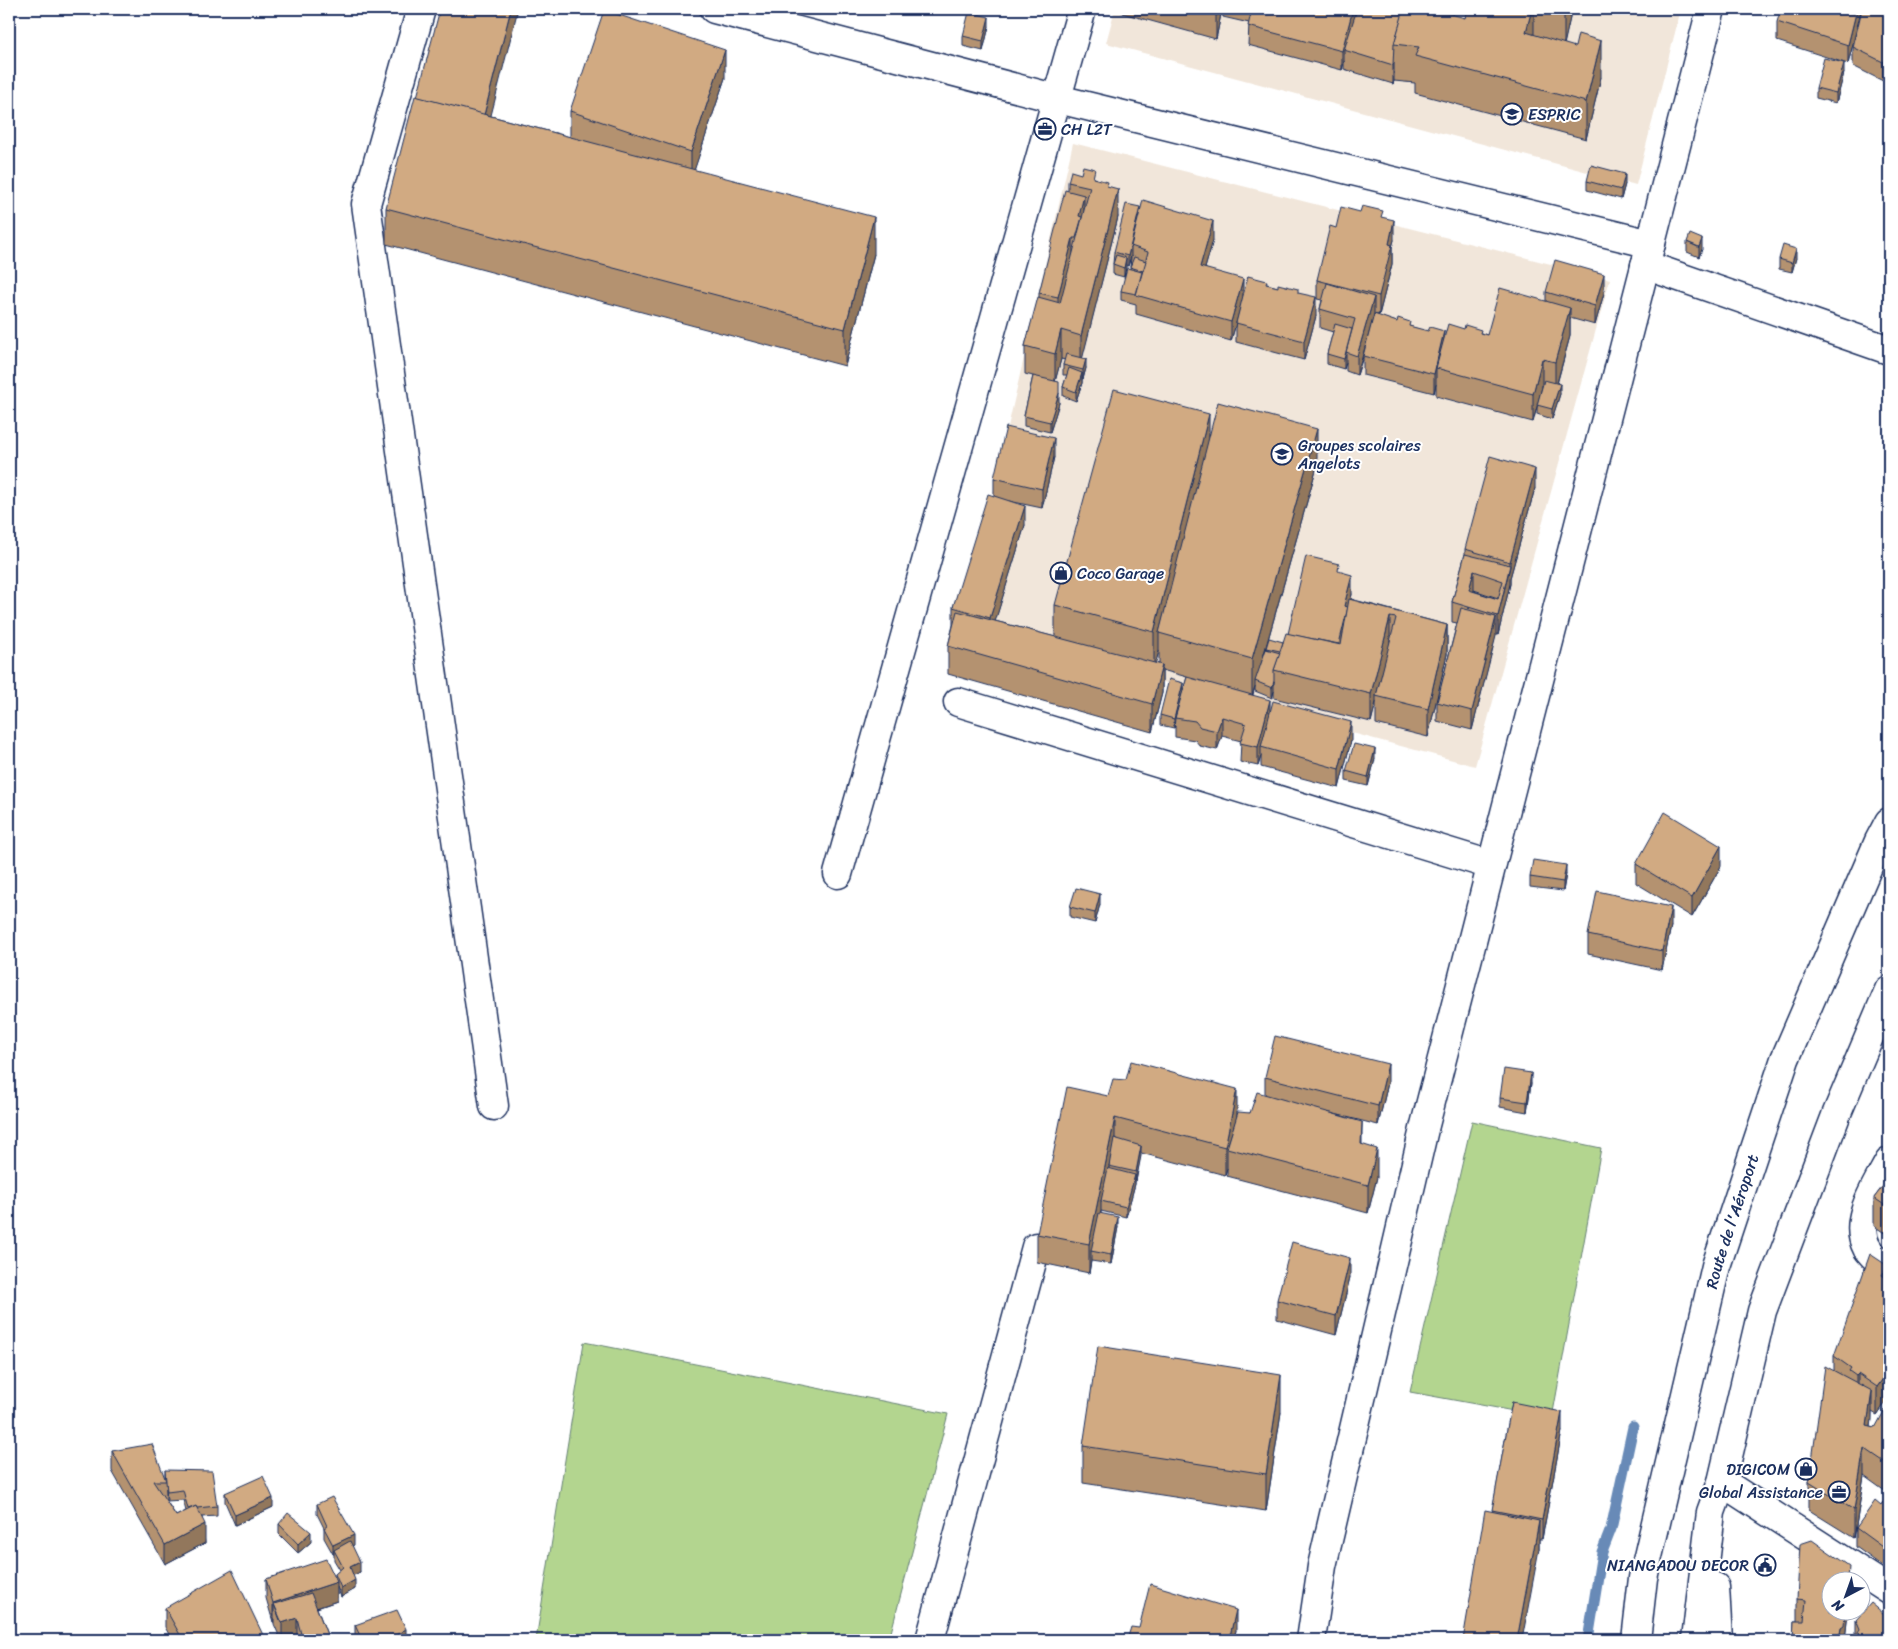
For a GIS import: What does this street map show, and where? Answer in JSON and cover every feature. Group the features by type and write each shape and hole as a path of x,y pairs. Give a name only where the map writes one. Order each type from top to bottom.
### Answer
{"main road":[{"path":"421,9 366,204 494,1106"},
{"path":"714,9 1648,254 1889,350"},
{"path":"838,874 1082,9"},
{"path":"1311,1640 1322,1566 1422,1139 1711,9"},
{"path":"958,702 1491,865"},
{"name":"Route de l'Aéroport","path":"1636,1640 1643,1578 1716,1266 1785,1059 1879,841 1889,822"},
{"path":"1696,1640 1711,1512 1722,1482 1762,1311 1837,1113 1889,990"},
{"path":"1889,1162 1866,1206 1862,1231 1868,1249 1889,1270"},
{"path":"930,1640 1036,1247"},
{"path":"1722,1482 1889,1590"},
{"path":"1711,1512 1718,1640"}],"shaded area":[{"name":"ESPRIC","path":"1115,9 1681,9 1636,185 1106,43"},
{"name":"Groupes scolaires Angelots","path":"1073,143 1610,279 1475,766 962,628"}],"green space":[{"path":"1472,1121 1601,1148 1552,1418 1410,1392"},
{"path":"584,1342 948,1414 889,1640 536,1640"}],"building":[{"path":"440,9 511,9 484,115 417,97"},
{"path":"1252,9 1353,9 1342,51 1248,26"},
{"path":"1357,9 1384,9 1403,14 1394,44 1393,65 1344,50"},
{"path":"1404,9 1433,9 1465,18 1468,9 1532,9 1526,32 1575,47 1578,34 1601,41 1586,102 1415,56 1419,47 1394,44"},
{"path":"1781,9 1857,9 1848,45 1777,22"},
{"path":"1862,9 1889,9 1889,59 1883,62 1853,47"},
{"path":"604,10 725,50 691,152 570,111"},
{"path":"969,12 989,17 983,41 963,36"},
{"path":"1824,58 1844,63 1836,93 1816,88"},
{"path":"415,96 874,217 845,329 386,208"},
{"path":"1591,165 1625,174 1621,190 1587,181"},
{"path":"1083,166 1095,169 1093,178 1108,182 1107,186 1118,189 1081,336 1061,330 1055,354 1025,346 1038,297 1060,303 1090,187 1068,182 1071,171 1081,174"},
{"path":"1065,190 1084,195 1079,216 1082,217 1076,238 1073,238 1058,297 1039,293"},
{"path":"1143,200 1213,221 1200,267 1243,279 1231,322 1136,295 1148,252 1131,246"},
{"path":"1126,204 1140,207 1128,256 1114,252"},
{"path":"1362,206 1383,211 1381,217 1394,220 1389,244 1392,245 1379,296 1317,280 1330,226 1336,228 1341,207 1360,212"},
{"path":"1690,234 1702,239 1699,247 1687,242"},
{"path":"1783,245 1796,249 1792,263 1779,259"},
{"path":"1116,255 1126,258 1124,268 1113,264"},
{"path":"1134,257 1146,261 1143,271 1130,267"},
{"path":"1555,260 1604,274 1595,306 1546,292"},
{"path":"1127,268 1142,272 1136,294 1121,291"},
{"path":"1248,276 1267,281 1266,284 1278,287 1278,284 1298,289 1298,293 1316,297 1304,341 1236,323"},
{"path":"1327,283 1374,297 1357,356 1346,352 1355,319 1320,309"},
{"path":"1500,288 1570,308 1555,362 1542,359 1533,394 1436,368 1448,324 1464,329 1465,325 1481,330 1480,333 1487,335"},
{"path":"1374,314 1397,322 1398,318 1410,322 1409,326 1428,331 1430,327 1444,331 1434,374 1363,356"},
{"path":"1335,324 1352,329 1344,359 1327,354"},
{"path":"1066,354 1086,359 1083,370 1063,365"},
{"path":"1069,368 1082,373 1076,392 1063,387"},
{"path":"1033,376 1059,382 1059,393 1050,422 1024,416"},
{"path":"1544,380 1560,384 1552,409 1537,405"},
{"path":"1114,389 1209,414 1154,632 1055,605"},
{"path":"1218,402 1317,429 1252,659 1159,633"},
{"path":"1006,427 1054,438 1042,489 994,478"},
{"path":"1490,456 1535,469 1510,562 1465,549"},
{"path":"988,494 1025,506 990,618 953,607"},
{"path":"1465,554 1510,565 1498,616 1452,602","holes":["1474,571 1503,581 1498,599 1469,590"]},
{"path":"1306,556 1339,564 1338,571 1352,575 1344,606 1348,607 1339,644 1288,634"},
{"path":"1349,599 1447,625 1428,709 1376,696 1396,618 1390,617 1371,694 1274,670 1286,633 1341,645"},
{"path":"1461,608 1496,617 1472,711 1437,702"},
{"path":"957,611 1162,665 1152,704 948,646"},
{"path":"1269,638 1283,642 1280,651 1266,648"},
{"path":"1266,649 1280,653 1274,670 1272,688 1255,681"},
{"path":"1187,677 1270,700 1258,747 1240,743 1246,724 1222,717 1217,731 1200,727 1195,721 1175,718"},
{"path":"1169,679 1183,683 1174,719 1160,715"},
{"path":"1273,701 1351,722 1339,769 1261,747"},
{"path":"1354,744 1375,749 1368,777 1346,771"},
{"path":"1665,812 1721,846 1692,898 1636,864"},
{"path":"1533,860 1566,865 1563,882 1530,877"},
{"path":"1076,888 1100,894 1095,913 1070,907"},
{"path":"1597,891 1671,907 1662,951 1588,935"},
{"path":"1275,1036 1388,1064 1378,1106 1265,1077"},
{"path":"1131,1061 1237,1089 1225,1147 1115,1118 1089,1244 1037,1234 1067,1087 1108,1096 1113,1079 1126,1080"},
{"path":"1504,1069 1531,1073 1527,1102 1500,1098"},
{"path":"1257,1092 1362,1122 1361,1144 1377,1149 1368,1185 1227,1148 1238,1112 1250,1113"},
{"path":"1114,1138 1141,1146 1136,1172 1109,1166"},
{"path":"1108,1168 1135,1175 1126,1207 1101,1201"},
{"path":"1889,1178 1889,1208 1874,1198"},
{"path":"1099,1213 1118,1217 1111,1255 1091,1251"},
{"path":"1292,1242 1350,1258 1336,1316 1277,1300"},
{"path":"1870,1254 1888,1266 1882,1275 1889,1280 1889,1370 1877,1387 1858,1374 1856,1376 1849,1371 1851,1368 1834,1356"},
{"path":"1098,1346 1281,1375 1266,1474 1083,1446"},
{"path":"1825,1366 1872,1391 1867,1426 1875,1428 1887,1406 1889,1408 1889,1465 1864,1448 1854,1510 1809,1482"},
{"path":"1512,1402 1562,1412 1542,1520 1492,1510"},
{"path":"152,1444 166,1481 153,1481 176,1516 196,1506 205,1524 165,1545 112,1451"},
{"path":"165,1470 212,1471 217,1506 197,1508 196,1506 188,1509 183,1490 167,1492"},
{"path":"263,1476 273,1498 235,1515 225,1493"},
{"path":"1889,1495 1889,1552 1856,1528 1875,1501 1881,1506"},
{"path":"332,1497 354,1535 333,1545 324,1528 327,1526 317,1504"},
{"path":"1485,1510 1539,1521 1517,1640 1463,1640"},
{"path":"288,1513 311,1532 298,1544 279,1524"},
{"path":"1812,1540 1849,1566 1849,1572 1820,1572 1820,1622 1844,1622 1839,1639 1842,1640 1802,1640 1793,1638 1794,1621 1804,1621 1806,1600 1797,1599 1800,1544"},
{"path":"350,1541 360,1562 350,1567 355,1580 341,1588 335,1574 343,1567 334,1550"},
{"path":"326,1559 337,1582 273,1603 266,1579"},
{"path":"232,1570 263,1635 252,1640 183,1640 165,1608"},
{"path":"1150,1584 1236,1610 1229,1640 1176,1640 1165,1637 1164,1640 1127,1640 1131,1627 1139,1628"},
{"path":"311,1593 329,1640 297,1640 302,1638 297,1618 282,1623 274,1604"},
{"path":"1871,1603 1889,1618 1889,1640 1853,1640 1860,1630 1857,1622 1870,1622"},
{"path":"397,1610 406,1629 389,1640 362,1640 355,1625"}],"waterway":[{"path":"1588,1640 1602,1552 1611,1529 1633,1427"}],"place":[{"name":"ESPRIC","path":"1512,114"},
{"name":"CH L2T","path":"1045,129"},
{"name":"Groupes scolaires Angelots","path":"1282,454"},
{"name":"Coco Garage","path":"1061,573"},
{"name":"DIGICOM","path":"1806,1469"},
{"name":"Global Assistance","path":"1839,1492"},
{"name":"NIANGADOU DECOR","path":"1765,1565"}]}
